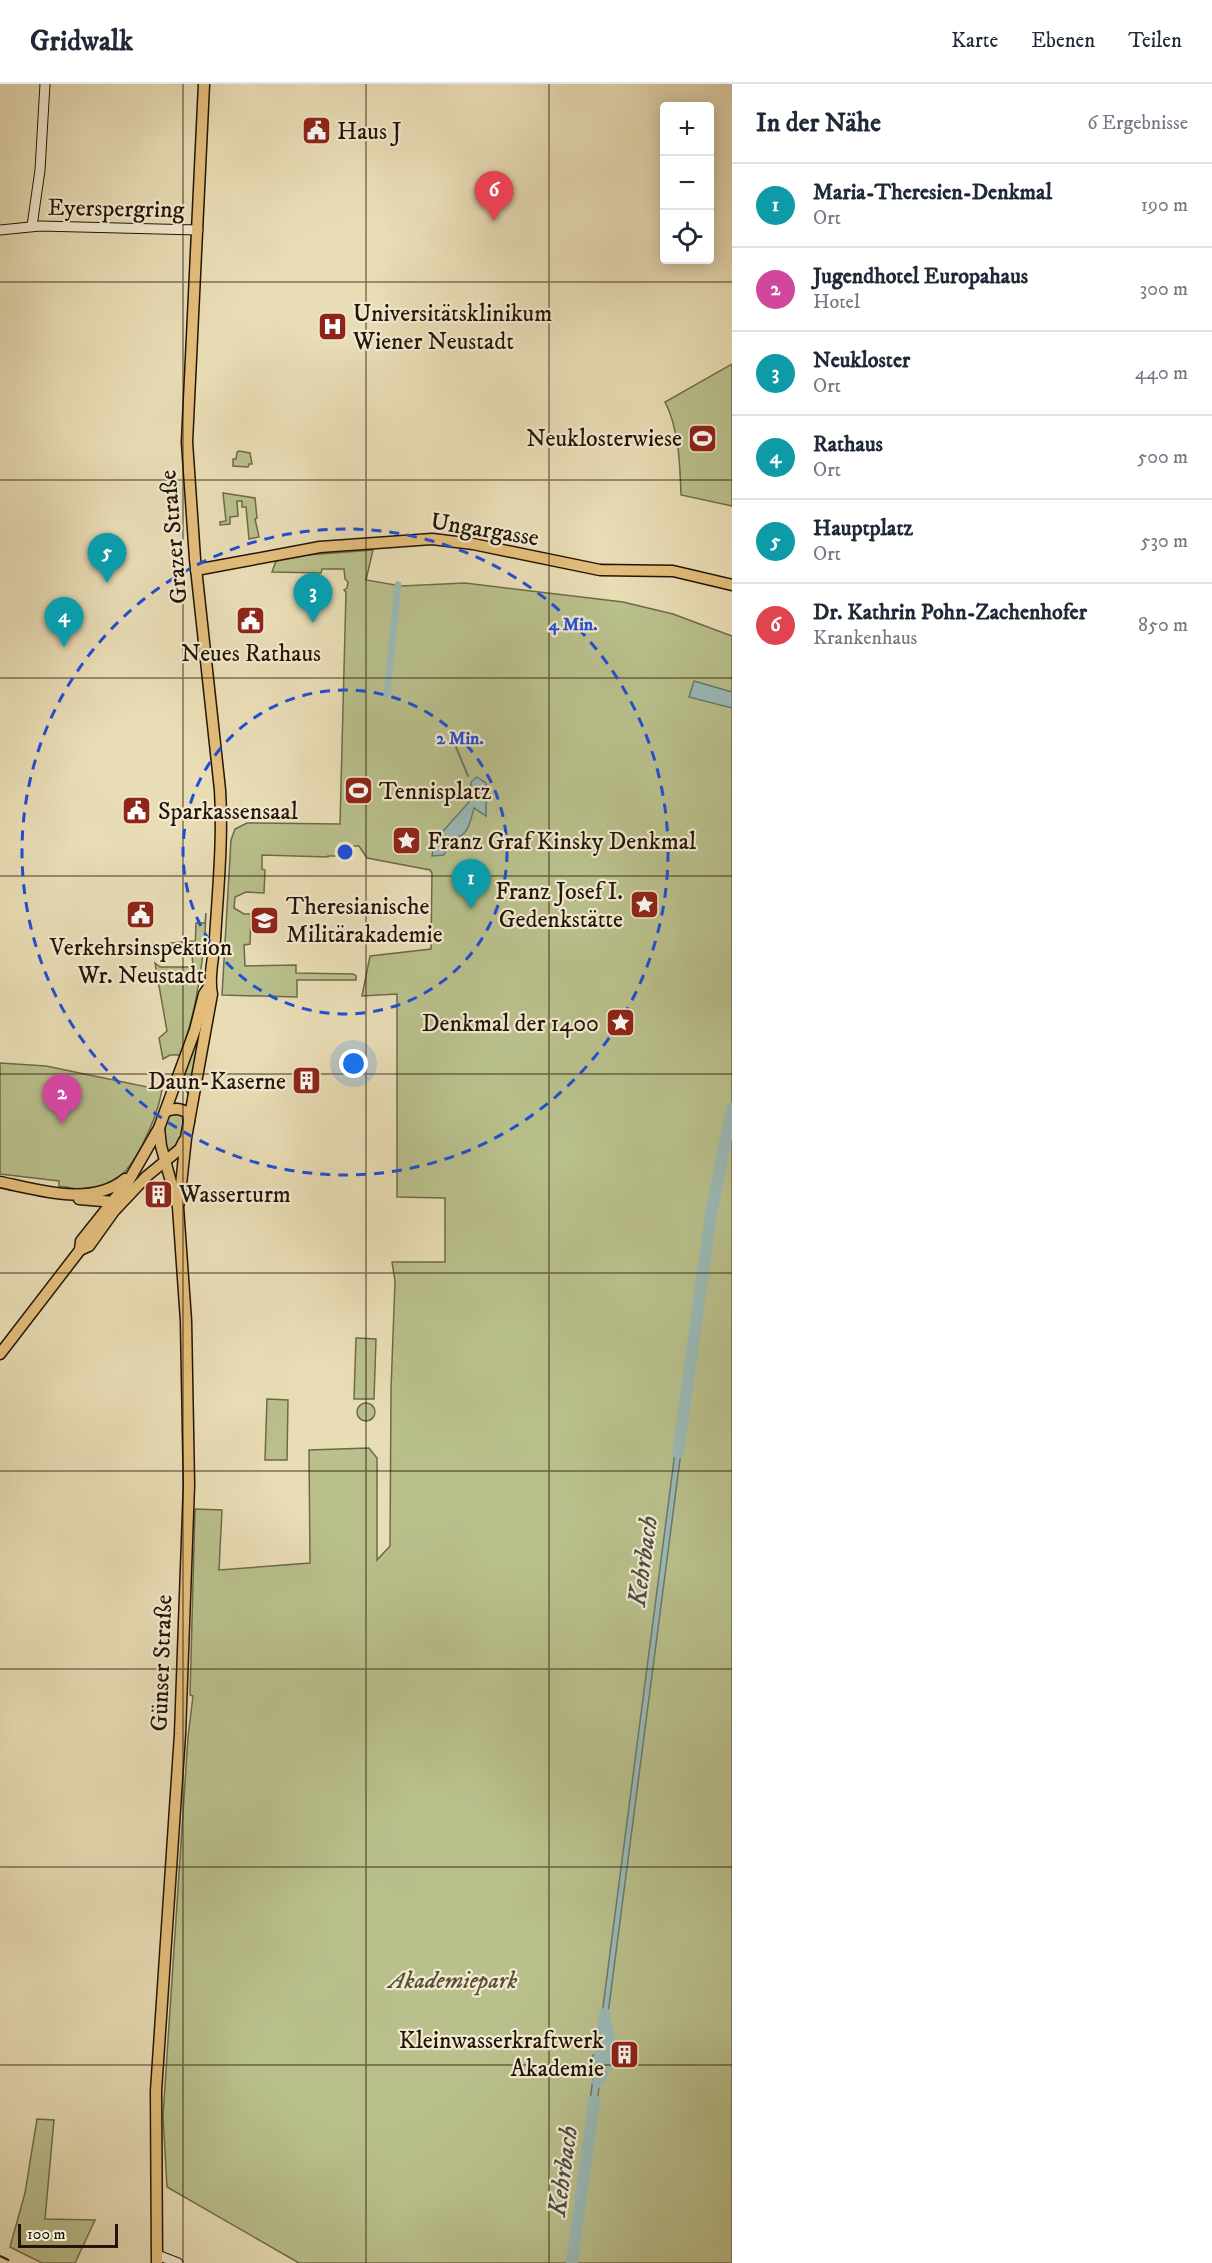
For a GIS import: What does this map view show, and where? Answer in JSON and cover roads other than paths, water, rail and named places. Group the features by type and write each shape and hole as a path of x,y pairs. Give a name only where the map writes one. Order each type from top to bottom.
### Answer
{"main road":[{"name":"Grazer Straße","path":"178,1206 186,1138 212,999 210,985 217,908 221,801 196,570 187,442 204,84"},
{"name":"Ungargasse","path":"196,570 320,547 432,539 473,544 600,570 673,571 732,585"},
{"name":"Grazer Straße","path":"112,1207 159,1128 195,1030 204,993 210,985"},
{"path":"166,1111 175,1108 183,1110 188,1113 189,1122"},
{"path":"159,1128 161,1146 178,1206"},
{"path":"80,1250 81,1241 93,1224 126,1198 147,1176 180,1149 186,1138"},
{"path":"71,1197 102,1192 119,1184 130,1175"},
{"path":"147,1176 164,1176 172,1183"},
{"path":"0,1182 112,1207"},
{"path":"102,1192 112,1207"},
{"path":"71,1197 89,1206 93,1212 93,1224"},
{"name":"Günser Straße","path":"157,2258 156,2121 159,2043 180,1734 189,1485 186,1321 178,1206"},
{"path":"0,1354 80,1250 89,1246 112,1207"}],"street":[{"path":"32,226 40,170 45,84"},
{"name":"Eyerspergring","path":"0,230 32,226 198,230"},
{"path":"157,2258 160,2256 178,2263"}],"water":[{"path":"694,681 732,692 732,708 689,697"},
{"path":"477,777 486,783 486,816 474,808 464,833 450,839 444,855 432,856 435,840 470,801 471,782"},
{"path":"678,1429 682,1444 608,2014 609,2028 600,2030"},
{"path":"593,2055 606,2056 605,2066 609,2069 599,2088 595,2116 588,2114 594,2072"}],"waterway":[{"path":"387,694 398,585"},
{"path":"456,747 468,776"},
{"name":"Kehrbach","path":"678,1453 711,1214 732,1108"},
{"name":"Kehrbach","path":"598,2071 605,2014"},
{"name":"Kehrbach","path":"598,2082 609,2053 609,2038 605,2022"},
{"name":"Kehrbach","path":"572,2263 594,2101"}],"railway":[{"path":"0,2256 15,2263"}],"place":[{"name":"Haus J","path":"316,131"},
{"name":"Dr. Kathrin Pohn-Zachenhofer","path":"494,221"},
{"name":"Universitätsklinikum Wiener Neustadt","path":"332,327"},
{"name":"Neuklosterwiese","path":"703,438"},
{"name":"Hauptplatz","path":"107,583"},
{"name":"Neues Rathaus","path":"251,620"},
{"name":"Neukloster","path":"313,623"},
{"name":"Rathaus","path":"64,647"},
{"name":"Tennisplatz","path":"358,791"},
{"name":"Sparkassensaal","path":"137,811"},
{"name":"Franz Graf Kinsky Denkmal","path":"406,841"},
{"name":"Franz Josef I. Gedenkstätte","path":"644,905"},
{"name":"Maria-Theresien-Denkmal","path":"471,909"},
{"name":"Verkehrsinspektion Wr. Neustadt","path":"141,914"},
{"name":"Theresianische Militärakademie","path":"265,920"},
{"name":"Denkmal der 1400","path":"620,1023"},
{"name":"Daun-Kaserne","path":"307,1081"},
{"name":"Jugendhotel Europahaus","path":"62,1124"},
{"name":"Wasserturm","path":"158,1194"},
{"name":"Kleinwasserkraftwerk Akademie","path":"625,2054"}],"park label":[{"name":"Akademiepark","path":"453,1980"}]}
